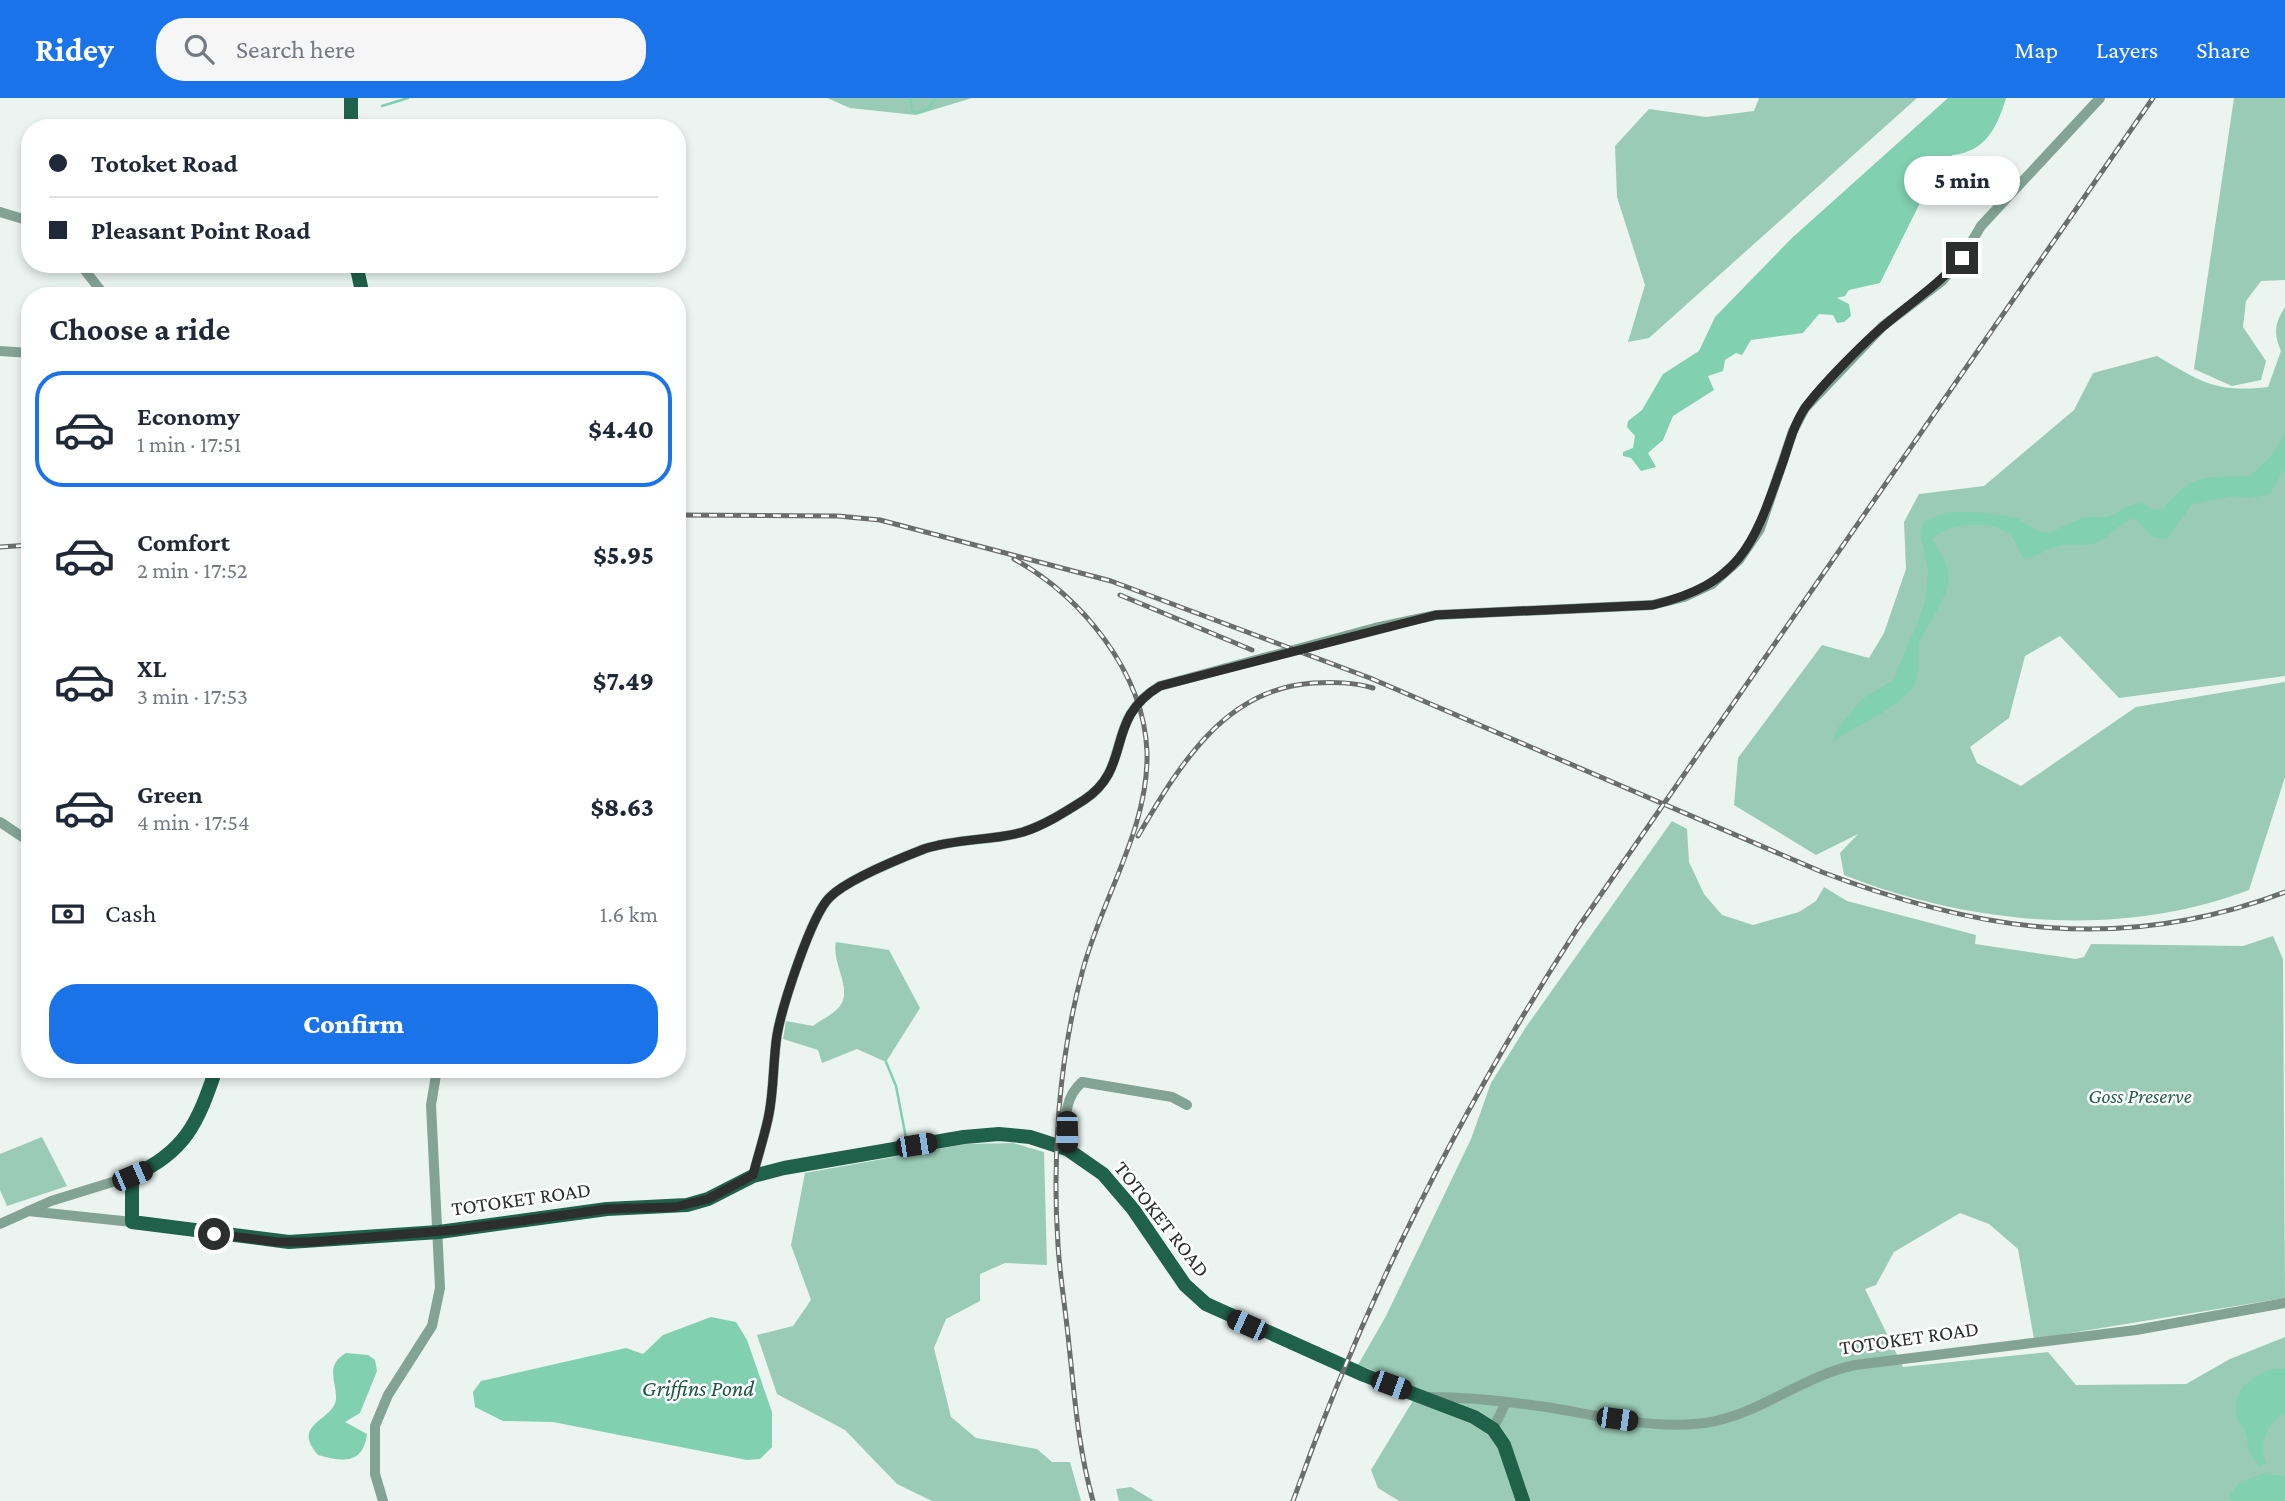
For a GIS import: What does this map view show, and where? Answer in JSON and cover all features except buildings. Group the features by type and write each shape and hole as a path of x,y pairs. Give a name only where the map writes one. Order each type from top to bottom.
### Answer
{"main road":[{"path":"351,98 351,119"},
{"path":"132,1222 132,1176 156,1166 179,1147 191,1131 212,1078"},
{"name":"TOTOKET ROAD","path":"132,1222 289,1242 439,1232 607,1209 687,1205 708,1199 753,1175 985,1135 1030,1137 1067,1149 1090,1163 1116,1188 1174,1272 1206,1304 1364,1375 1425,1397"},
{"path":"1425,1397 1474,1417 1493,1429 1504,1445 1523,1501"}],"street":[{"path":"753,1175 769,1112 777,1033 816,918 830,896 880,868 925,849 961,840 1022,832 1048,822 1087,798 1106,782 1123,725 1137,703 1160,686 1436,615 1653,605 1684,597 1712,584 1739,560 1759,529 1793,431 1805,408 1883,326 1942,281 1962,258 1981,226 2100,98"},
{"path":"0,212 21,218"},
{"path":"87,273 98,287"},
{"path":"0,351 21,352"},
{"path":"0,822 21,836"},
{"path":"383,1501 375,1474 374,1426 388,1395 432,1326 440,1288 431,1105 436,1078"},
{"path":"1067,1149 1065,1111 1075,1088 1082,1082 1172,1097 1187,1105"},
{"path":"0,1224 67,1195 132,1176"},
{"name":"TOTOKET ROAD","path":"28,1211 132,1222"},
{"name":"TOTOKET ROAD","path":"1425,1397 1506,1402 1640,1422 1707,1423 1743,1412 1818,1375 1855,1365 2136,1330 2285,1303"},
{"path":"1493,1429 1506,1402"}],"green space":[{"path":"827,98 972,98 916,115 850,108"},
{"path":"1759,98 1917,98 1649,338 1628,342 1645,285 1617,197 1615,146 1649,109 1706,117 1754,111"},
{"path":"2234,98 2285,98 2285,280 2261,281 2246,301 2243,327 2266,361 2261,380 2232,386 2194,369"},
{"path":"2285,307 2285,676 2119,698 2060,636 2025,656 2009,718 1970,747 1977,763 2021,786 2136,707 2285,682 2285,777 2249,890 2200,905 2149,915 2098,920 2046,920 1994,915 1892,892 1844,875 1840,853 1858,834 1816,855 1734,805 1738,758 1822,645 1869,658 1884,633 1906,569 1904,522 1919,494 1984,486 2074,410 2093,373 2157,356 2210,384 2235,388 2268,387 2281,351 2276,328"},
{"name":"Goss Preserve","path":"1672,821 1687,829 1689,862 1704,894 1722,915 1753,925 1799,912 1816,901 1824,887 1847,901 1976,935 1975,944 2076,959 2084,957 2091,944 2243,946 2273,936 2283,959 2285,1298 2034,1339 2018,1249 1989,1224 1960,1213 1894,1252 1876,1285 1865,1289 1903,1367 2048,1352 2076,1385 2186,1384 2230,1359 2285,1337 2285,1501 1399,1501 1378,1488 1371,1470 1414,1399 1404,1381 1358,1365 1386,1316 1471,1139 1491,1083 1526,1027"},
{"path":"836,942 889,950 920,1008 886,1062 857,1049 822,1063 818,1050 783,1039 786,1021 813,1026 840,1006 844,992 836,958"},
{"path":"42,1137 67,1186 7,1206 0,1190 0,1154"},
{"path":"1013,1143 1044,1152 1047,1265 1005,1263 980,1274 980,1301 946,1319 934,1348 951,1417 976,1438 1037,1449 1052,1462 1070,1462 1081,1501 932,1501 897,1484 845,1430 777,1394 757,1335 793,1326 811,1300 791,1245 805,1173 966,1144"},
{"path":"1131,1487 1154,1501 1119,1501 1116,1489"}],"water":[{"path":"1948,98 2006,98 1999,119 1988,136 1974,149 1952,155 1925,193 1880,283 1849,290 1845,296 1837,298 1849,304 1851,316 1844,322 1837,323 1833,315 1819,314 1803,333 1751,340 1742,355 1736,353 1725,360 1723,371 1708,376 1714,390 1673,416 1663,440 1648,453 1656,467 1641,471 1631,458 1623,456 1623,452 1633,448 1635,436 1627,427 1628,421 1642,410 1663,374 1699,351 1715,317 1792,238"},
{"path":"2285,435 2285,468 2270,494 2251,498 2232,496 2192,504 2166,540 2153,537 2134,518 2098,542 2055,547 2023,558 2009,534 1991,526 1958,526 1939,534 1932,539 1946,564 1948,583 1942,601 1920,643 1915,683 1896,704 1832,742 1837,729 1861,700 1893,680 1918,622 1926,598 1928,569 1920,532 1925,520 1949,512 1977,512 2015,517 2037,531 2049,533 2084,517 2108,517 2130,505 2142,503 2153,510 2164,508 2193,482 2211,477 2250,476 2270,457"},
{"name":"Griffins Pond","path":"711,1317 736,1322 747,1340 772,1412 772,1447 760,1459 747,1460 553,1422 503,1421 475,1407 473,1392 481,1381 626,1348 643,1354 663,1335"},
{"path":"346,1353 368,1355 375,1360 377,1371 360,1413 345,1422 367,1434 365,1444 356,1456 343,1460 318,1455 309,1436 316,1423 334,1406 336,1393 333,1369 339,1358"},
{"path":"2273,1369 2285,1369 2285,1413 2268,1428 2263,1449 2266,1464 2259,1466 2250,1452 2244,1429 2238,1420 2237,1400 2244,1386"},
{"path":"2262,1474 2285,1476 2285,1501 2233,1501 2228,1498 2239,1482"}],"waterway":[{"path":"382,106 408,98"},
{"path":"910,98 912,110 916,113 928,109 936,98"},
{"path":"886,1062 896,1086 906,1138"}],"railway":[{"path":"1293,1501 1351,1351 1418,1207 1493,1066 1534,997 1577,929 2153,98"},
{"path":"686,515 838,516 880,520 1111,581 1370,678 1822,872 1938,909 1995,921 2052,928 2109,929 2166,923 2225,911 2285,892"},
{"path":"0,547 21,546"},
{"path":"1014,559 1063,594 1085,615 1104,639 1134,693 1143,722 1147,752 1146,781 1140,809 1082,973 1068,1039 1059,1108 1056,1177 1059,1257 1078,1423 1093,1501"},
{"path":"1120,595 1252,650"},
{"path":"1138,836 1188,758 1229,716 1254,700 1282,688 1313,683 1343,683 1373,688"}],"route":[{"path":"214,1234 277,1242 310,1242 455,1230 626,1207 675,1207 708,1199 753,1175 769,1112 777,1033 816,918 830,896 880,868 925,849 961,840 1022,832 1048,822 1087,798 1106,782 1116,758 1123,725 1137,703 1160,686 1375,628 1436,615 1653,605 1684,597 1712,584 1739,560 1759,529 1793,431 1805,408 1883,326 1942,281 1962,258"}]}
